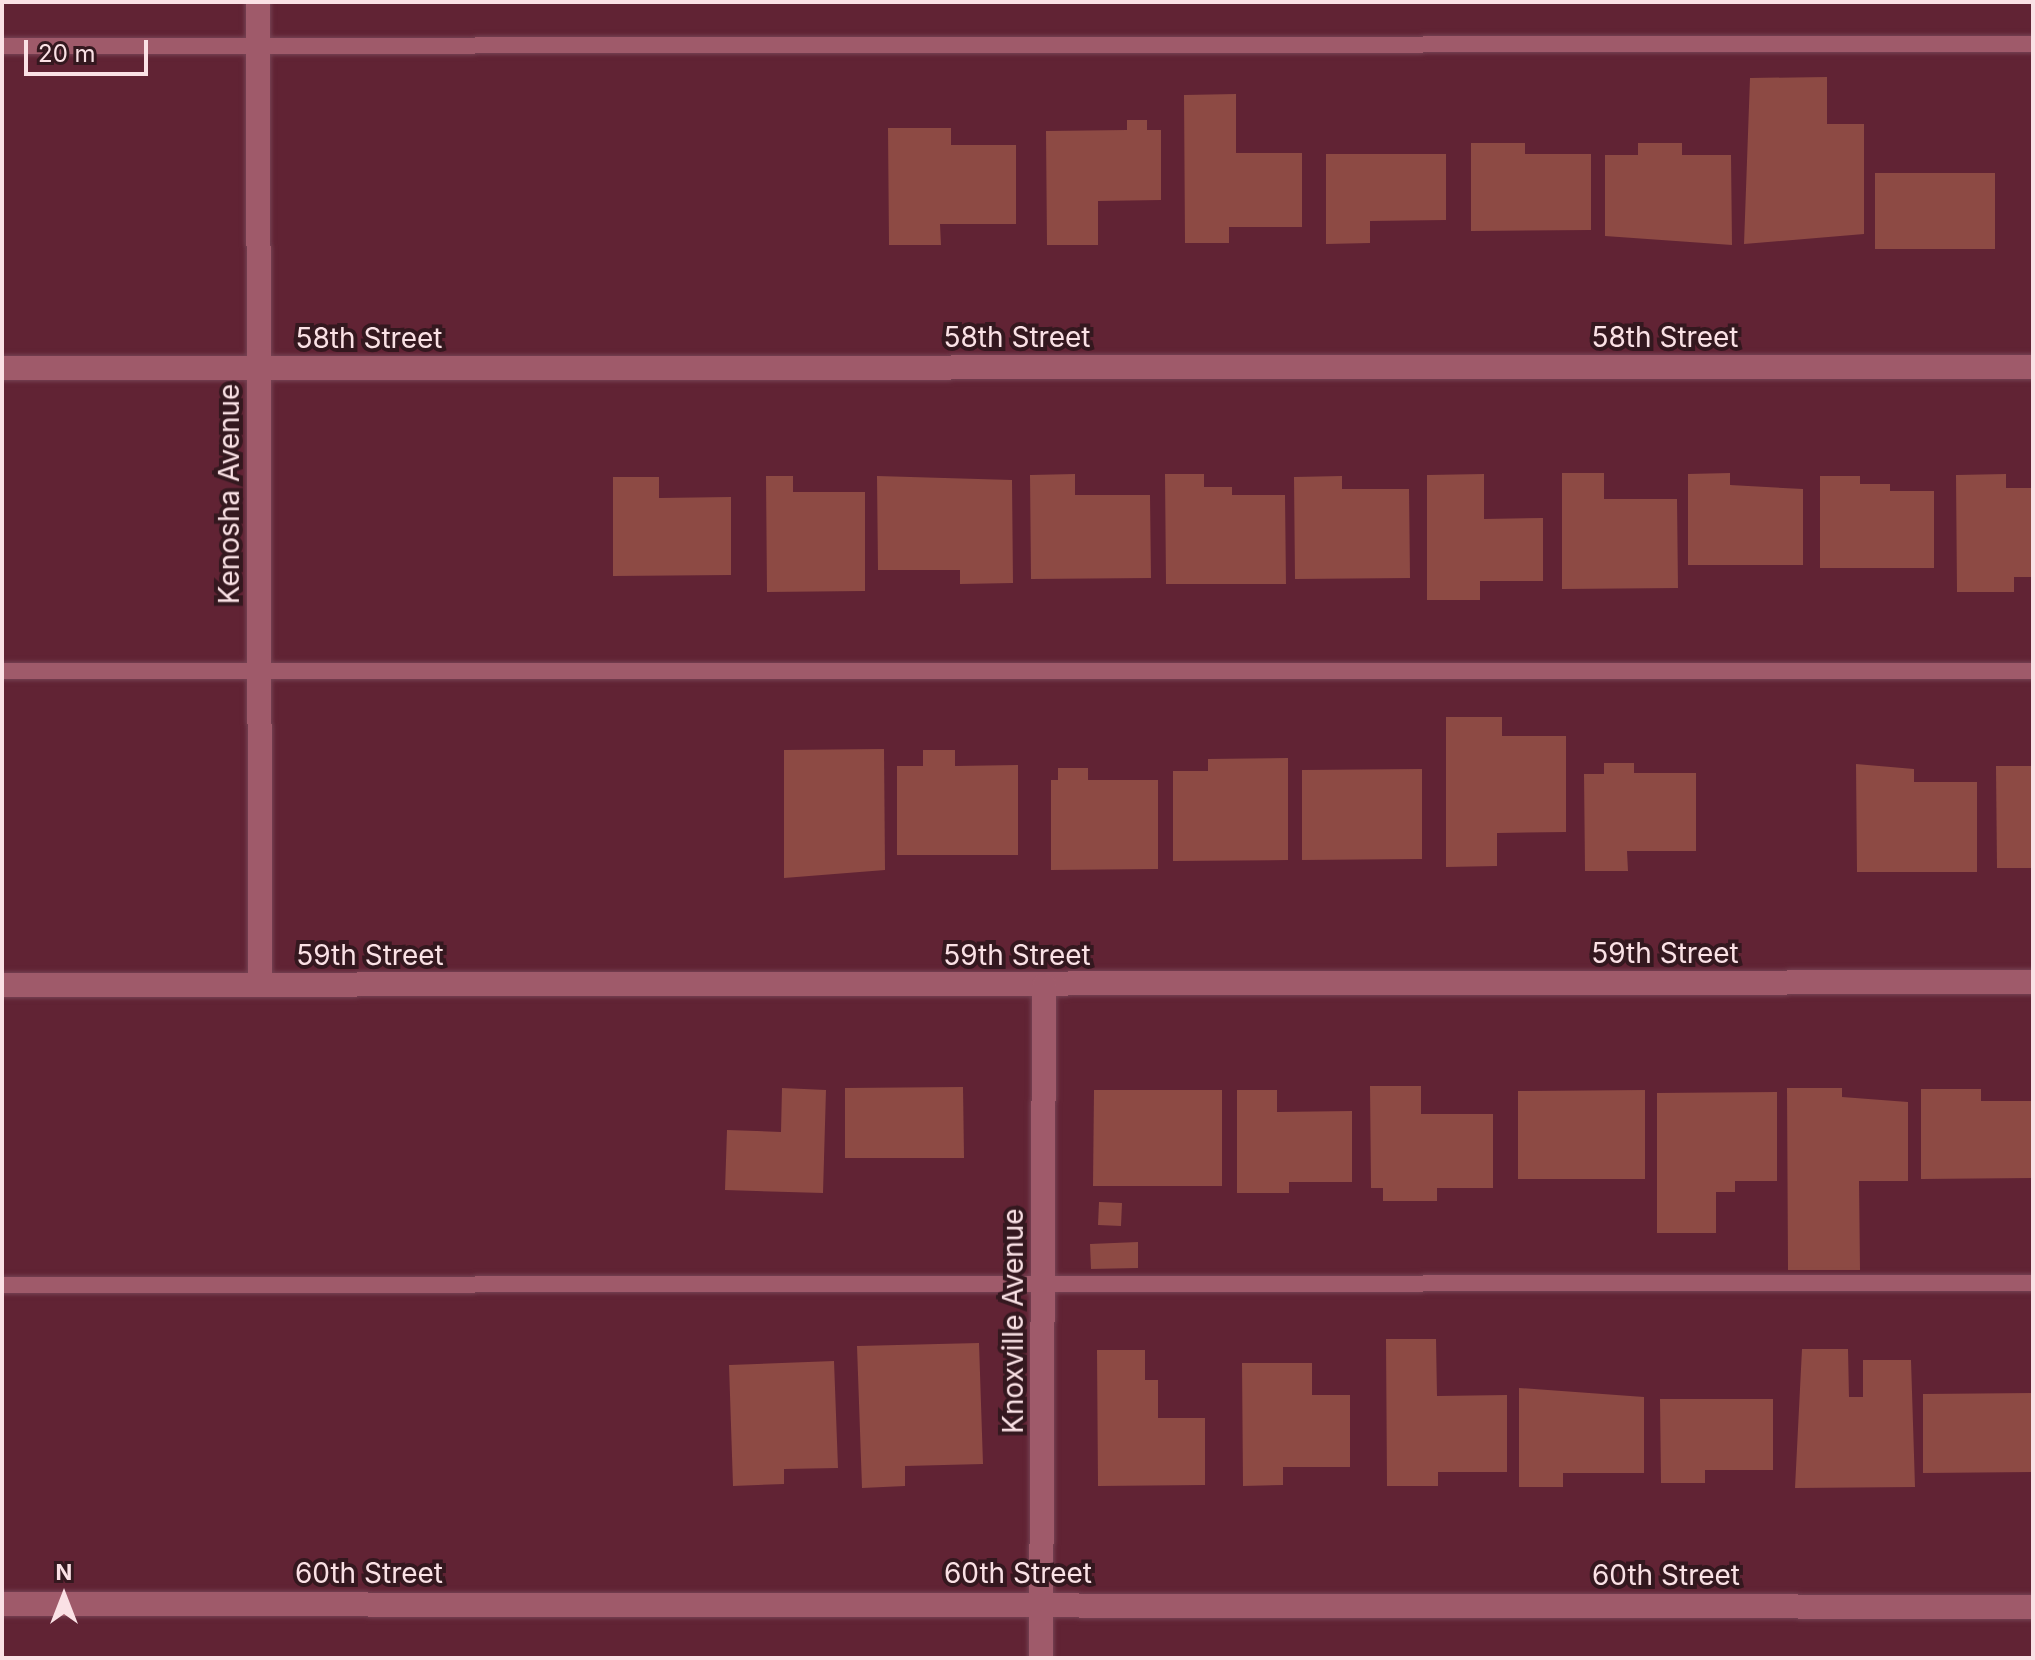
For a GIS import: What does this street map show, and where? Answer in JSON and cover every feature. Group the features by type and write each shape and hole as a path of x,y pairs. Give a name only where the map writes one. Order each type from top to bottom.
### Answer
{"street":[{"name":"Kenosha Avenue","path":"258,2 260,985"},
{"name":"58th Street","path":"2,368 2033,367"},
{"name":"59th Street","path":"2,985 2033,982"},
{"name":"Knoxville Avenue","path":"1041,1658 1044,985"},
{"name":"60th Street","path":"2,1604 1041,1602 2033,1607"}],"lane":[{"path":"2,46 2033,44"},
{"path":"2,671 2033,671"},
{"path":"2,1285 2033,1283"}],"building":[{"path":"1827,77 1827,124 1864,124 1864,234 1744,244 1750,78"},
{"path":"1236,94 1236,153 1302,153 1302,227 1229,227 1229,243 1185,243 1184,95"},
{"path":"1127,120 1147,120 1147,130 1161,130 1161,200 1098,201 1098,245 1047,245 1046,131 1127,130"},
{"path":"888,128 951,128 951,145 1016,145 1016,224 940,224 941,245 889,245"},
{"path":"1471,143 1525,143 1525,154 1591,154 1591,230 1471,231"},
{"path":"1638,143 1682,143 1682,155 1731,155 1732,245 1605,236 1605,155 1638,155"},
{"path":"1326,154 1446,154 1446,220 1370,221 1370,243 1326,244"},
{"path":"1875,173 1995,173 1995,249 1875,249"},
{"path":"1562,473 1604,473 1604,499 1677,499 1678,588 1562,589"},
{"path":"1730,473 1730,485 1803,489 1803,565 1688,565 1688,474"},
{"path":"1075,474 1075,495 1150,495 1151,578 1031,579 1030,475"},
{"path":"1165,474 1204,474 1204,487 1232,487 1232,495 1285,495 1286,584 1166,584"},
{"path":"1484,474 1484,519 1543,518 1543,581 1480,581 1480,600 1427,600 1427,475"},
{"path":"2006,474 2006,488 2033,488 2033,577 2014,577 2014,592 1957,592 1956,475"},
{"path":"766,476 793,476 793,492 865,492 865,591 767,592"},
{"path":"877,476 1012,480 1013,583 960,584 960,570 878,570"},
{"path":"1342,476 1342,489 1409,489 1410,578 1295,579 1294,477"},
{"path":"1820,476 1860,476 1860,484 1890,484 1890,491 1934,491 1934,568 1820,568"},
{"path":"613,477 659,477 659,498 731,497 731,575 613,576"},
{"path":"1446,717 1502,717 1502,736 1566,736 1566,832 1497,833 1497,866 1446,867"},
{"path":"884,749 885,870 784,878 784,750"},
{"path":"923,750 955,750 955,766 1018,765 1018,855 897,855 897,766 923,766"},
{"path":"1288,758 1288,860 1173,861 1173,771 1208,771 1208,759"},
{"path":"1604,763 1634,763 1634,773 1696,773 1696,851 1627,851 1628,871 1585,871 1584,774 1604,774"},
{"path":"1856,764 1914,769 1914,782 1977,782 1977,872 1857,872"},
{"path":"1996,766 2033,766 2033,868 1997,868"},
{"path":"1058,768 1088,768 1088,780 1158,780 1158,869 1051,870 1051,780 1058,780"},
{"path":"1422,769 1422,859 1302,860 1302,770"},
{"path":"1370,1086 1421,1086 1421,1114 1493,1114 1493,1188 1437,1188 1437,1201 1383,1201 1383,1188 1371,1188"},
{"path":"963,1087 964,1158 845,1158 845,1088"},
{"path":"782,1088 826,1090 823,1193 725,1190 727,1130 781,1132"},
{"path":"1787,1088 1842,1088 1842,1097 1908,1102 1908,1181 1859,1181 1860,1270 1788,1270"},
{"path":"1921,1089 1981,1089 1981,1101 2033,1101 2033,1178 1921,1179"},
{"path":"1094,1090 1222,1090 1222,1186 1093,1186"},
{"path":"1237,1090 1277,1090 1277,1112 1352,1111 1352,1182 1289,1182 1289,1193 1237,1193"},
{"path":"1645,1090 1645,1179 1518,1179 1518,1091"},
{"path":"1777,1092 1777,1181 1735,1181 1735,1192 1716,1192 1716,1233 1657,1233 1657,1093"},
{"path":"1099,1202 1122,1203 1121,1226 1098,1225"},
{"path":"1138,1242 1138,1268 1091,1269 1090,1244"},
{"path":"1386,1339 1436,1339 1437,1396 1507,1395 1507,1472 1438,1472 1438,1486 1387,1486"},
{"path":"979,1343 983,1464 905,1466 905,1486 862,1488 857,1346"},
{"path":"1802,1349 1848,1349 1849,1397 1863,1397 1863,1360 1911,1360 1915,1487 1795,1488"},
{"path":"1097,1350 1145,1350 1145,1380 1158,1380 1158,1418 1205,1418 1205,1485 1098,1486"},
{"path":"834,1361 838,1468 784,1469 784,1484 733,1486 729,1365"},
{"path":"1242,1363 1312,1363 1312,1395 1350,1395 1350,1467 1283,1467 1283,1485 1243,1486"},
{"path":"1519,1388 1644,1397 1644,1473 1563,1473 1563,1487 1519,1487"},
{"path":"2033,1393 2033,1472 1923,1473 1923,1394"},
{"path":"1660,1399 1773,1399 1773,1470 1705,1470 1705,1483 1661,1483"}]}
